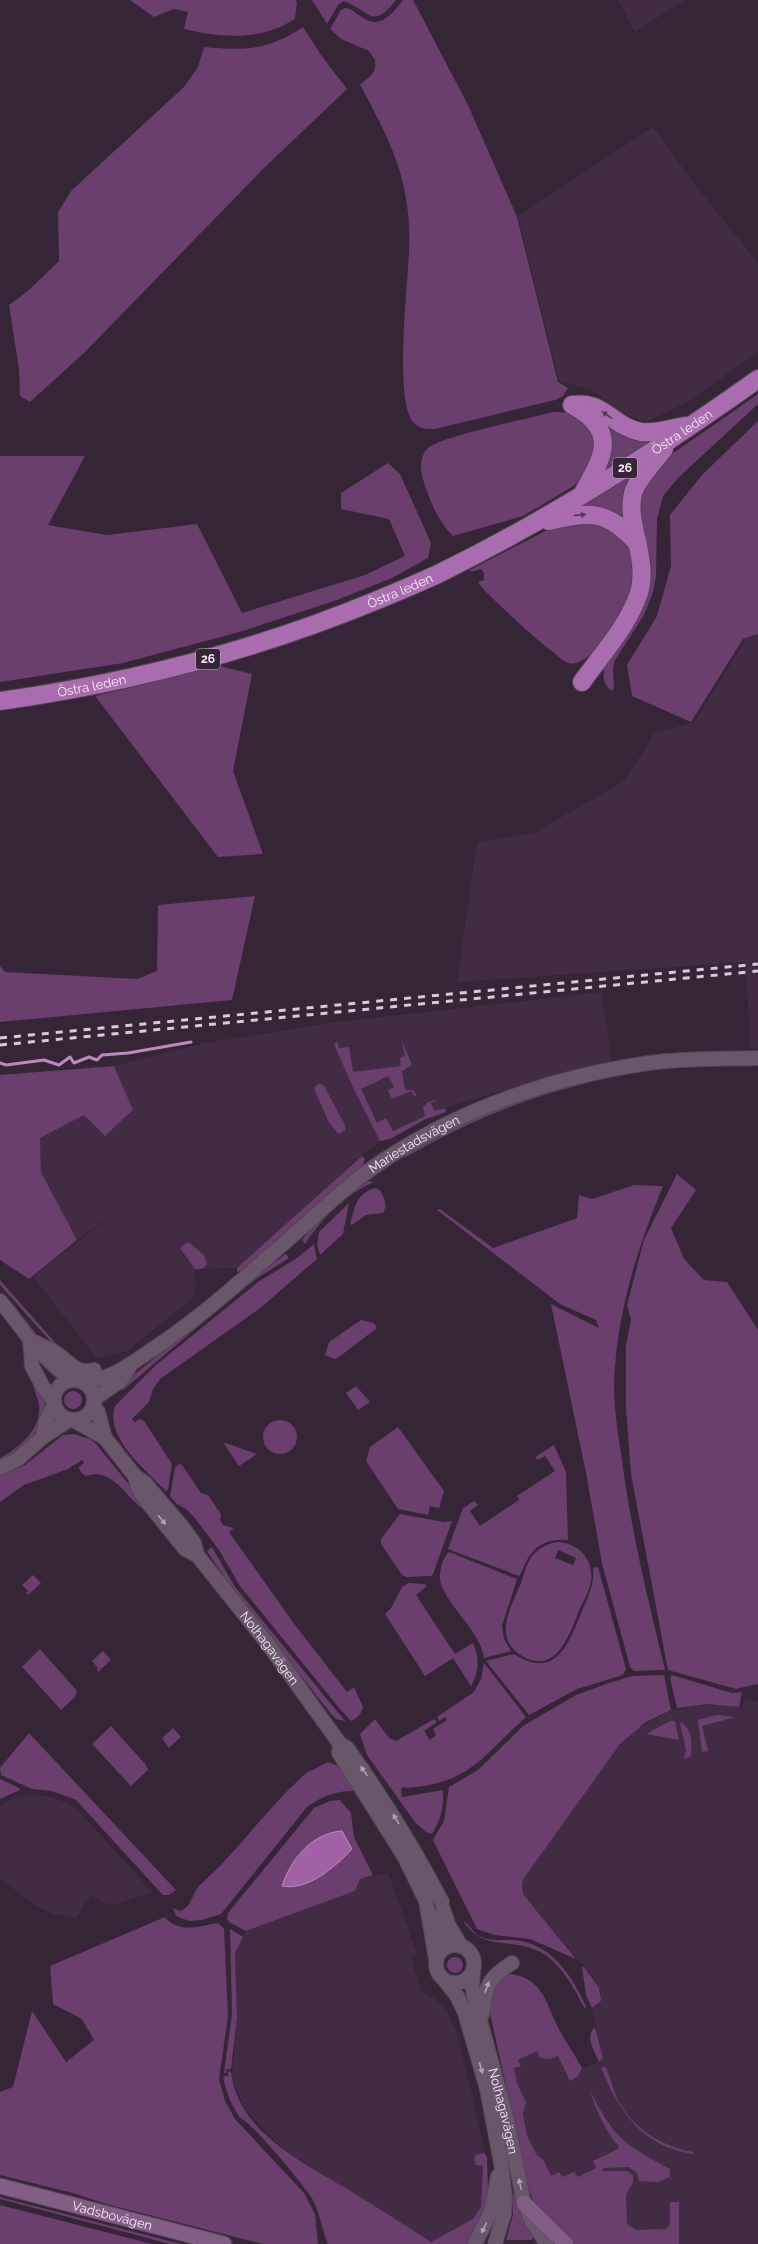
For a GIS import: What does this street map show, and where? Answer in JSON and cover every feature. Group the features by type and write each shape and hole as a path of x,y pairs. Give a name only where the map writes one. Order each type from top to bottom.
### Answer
{"highway":[{"name":"Östra leden","path":"0,701 61,693 147,675 232,653 328,620 439,574 532,526 670,441 758,379"},
{"path":"581,496 598,468 603,452 603,444 597,426 591,417 572,404 585,402 593,405 623,426 641,432 658,432 694,424"},
{"path":"582,682 632,609 639,592 642,576 642,562 632,514 632,502 635,489 644,473 670,441"},
{"path":"532,526 585,514 602,516 624,528 639,545"}],"main road":[{"name":"Vadsbovägen","path":"0,2186 224,2244"},
{"path":"524,2203 566,2244"}],"street":[{"name":"Mariestadsvägen","path":"76,1380 101,1378 131,1365 185,1327 345,1189 389,1157 458,1118 509,1096 599,1073 650,1063 758,1058"},
{"path":"0,1301 30,1340 59,1371 89,1387 94,1402 86,1416 72,1420 43,1436 28,1452 0,1468"},
{"path":"30,1340 56,1353 77,1371 87,1372 110,1366 131,1365"},
{"path":"30,1340 52,1384 58,1414 72,1420"},
{"name":"Mariestadsvägen","path":"94,1402 120,1381 131,1365"},
{"path":"43,1436 45,1423 61,1384 76,1380"},
{"name":"Nolhagavägen","path":"94,1402 105,1438"},
{"name":"Nolhagavägen","path":"72,1420 105,1438 135,1476 145,1483 194,1543 197,1555 268,1644 340,1744 347,1748 377,1789 406,1837 442,1902 443,1912 461,1946"},
{"name":"Nolhagavägen","path":"340,1744 339,1753 404,1856 426,1901 439,1954"},
{"path":"448,1946 461,1946 468,1950 474,1959 472,1973 461,1983 446,1982 437,1972 439,1954 448,1946"},
{"path":"480,2023 488,1982 502,1969 512,1963"},
{"name":"Nolhagavägen","path":"472,1973 472,1986 480,2023 507,2120 524,2203 532,2222 547,2244"},
{"name":"Nolhagavägen","path":"446,1982 456,1996 465,2013 487,2089 501,2164 505,2198 504,2214 495,2244"},
{"path":"475,2244 492,2209 501,2164"}],"shaded area":[{"path":"130,0 295,0 297,2 295,19 282,26 255,34 227,36 184,29 188,12 174,9 154,17"},
{"path":"312,0 396,0 388,9 376,16 371,16 343,1 338,5 327,24"},
{"path":"403,0 413,0 468,105 517,217 558,382 568,388 563,396 555,400 435,429 426,429 418,426 413,422 407,409 404,390 403,366 409,218 403,184 394,154 360,84 374,72 375,60 369,51 341,39 330,29 341,10 345,8 371,22 376,22 387,18"},
{"path":"618,0 685,0 635,32"},
{"path":"303,27 321,55 347,89 263,169 84,353 30,402 20,396 19,369 9,305 28,291 59,261 58,212 72,190 184,87 198,67 204,47 232,49 256,47 279,40"},
{"path":"653,127 696,186 758,263 758,352 686,403 646,422 618,411 591,389 559,381 518,216"},
{"path":"758,394 758,404 678,478 663,496 657,519 656,576 653,592 644,615 615,660 613,668 614,688 612,691 604,681 604,668 649,585 651,562 641,527 637,500 659,463"},
{"path":"584,405 660,436 605,473"},
{"path":"552,412 561,412 574,415 584,422 598,439 586,475 572,487 523,516 453,536 437,515 423,480 421,463 424,453 428,448 436,444 467,433"},
{"path":"758,421 758,634 743,639 691,722 632,696 627,665 657,616 671,566 670,515 702,475"},
{"path":"0,456 85,456 48,525 107,535 197,524 242,613 365,575 405,556 389,519 341,509 341,493 388,463 400,474 431,543 428,558 392,578 337,600 243,631 123,663 0,682"},
{"path":"640,469 630,527 572,511"},
{"path":"606,522 634,550 634,587 631,596 617,622 597,649 586,658 576,663 566,662 532,635 484,590 478,582 484,580 484,573 481,569 471,572 470,570 561,523"},
{"path":"758,635 758,1049 750,1049 746,962 457,982 477,842 536,832 624,781 655,733 694,722 746,639"},
{"path":"219,666 252,674 233,771 263,854 218,857 95,696"},
{"path":"255,896 232,1000 0,1022 0,966 5,972 137,979 157,971 158,905"},
{"path":"602,992 611,1062 497,1092 440,1109 393,1131 357,1159 315,1200 237,1268 195,1269 196,1284 193,1298 127,1351 97,1358 33,1277 121,1208 77,1240 41,1172 40,1138 84,1115 105,1136 133,1111 114,1066 204,1043 330,1023"},
{"path":"402,1040 412,1065 402,1071 405,1090 412,1090 417,1095 414,1096 411,1091 392,1099 388,1090 394,1087 388,1076 361,1089 377,1123 386,1118 393,1131 425,1116 423,1107 428,1102 435,1100 436,1101 431,1103 434,1111 445,1108 446,1112 424,1120 390,1139 380,1141 353,1087 334,1044 337,1042 339,1048 349,1047 353,1072 401,1066 400,1058 405,1056"},
{"path":"114,1066 133,1110 105,1136 84,1115 40,1138 41,1172 77,1240 29,1279 0,1260 0,1075"},
{"path":"581,1082 583,1084 559,1090 492,1114 427,1145 406,1157 403,1156 413,1148 497,1107"},
{"path":"319,1083 324,1086 345,1125 345,1130 339,1134 329,1123 314,1088"},
{"path":"362,1156 365,1159 362,1166 243,1270 237,1272 237,1268"},
{"path":"677,1174 696,1190 671,1228 684,1259 704,1280 727,1282 758,1330 758,1684 736,1689 668,1670 631,1474 626,1408 626,1345 631,1320 627,1305 644,1240"},
{"path":"365,1181 374,1182 354,1193 335,1208 319,1225 305,1244 302,1240 320,1218"},
{"path":"634,1185 663,1186 646,1230 632,1274 621,1319 614,1378 615,1401 618,1437 630,1513 646,1592 665,1670 634,1671 630,1667 602,1563 586,1473 551,1304 599,1328 596,1320 560,1304 437,1210 440,1209 493,1248 577,1218 579,1195 592,1199"},
{"path":"374,1188 380,1190 384,1199 385,1207 383,1213 366,1215 352,1225 350,1224 357,1202 363,1194"},
{"path":"349,1203 343,1234 320,1255 317,1245 319,1232"},
{"path":"188,1242 204,1255 207,1264 203,1268 195,1269 180,1248"},
{"path":"314,1244 317,1259 259,1309 160,1379 153,1389 149,1402 132,1419 135,1423 139,1419 144,1421 172,1464 168,1490 166,1491 129,1453 121,1441 113,1418 115,1406 156,1365 258,1282 297,1258"},
{"path":"286,1254 289,1258 240,1291 123,1390 118,1388 255,1276"},
{"path":"0,1280 59,1347 51,1342 0,1285"},
{"path":"361,1320 374,1323 377,1328 339,1357 335,1359 325,1355 329,1342"},
{"path":"33,1380 43,1396 45,1407 44,1417 34,1435 26,1443 0,1461 0,1458 15,1449 28,1437 37,1422 39,1405 33,1386"},
{"path":"356,1386 370,1402 358,1410 346,1393"},
{"path":"73,1391 79,1394 82,1400 79,1406 73,1409 67,1406 64,1400 67,1394"},
{"path":"280,1420 292,1425 297,1437 292,1449 280,1454 268,1449 263,1437 268,1425"},
{"path":"398,1427 444,1491 439,1508 430,1506 428,1515 398,1509 366,1461 370,1447"},
{"path":"74,1434 90,1439 96,1444 144,1503 140,1507 109,1478 102,1475 95,1474 86,1476 83,1474 79,1467 84,1463 82,1460 68,1469 24,1485 0,1502 0,1476 25,1465 63,1435"},
{"path":"223,1442 257,1454 239,1466"},
{"path":"554,1445 566,1472 568,1540 555,1540 538,1547 529,1556 519,1576 448,1549 463,1508 474,1501 478,1505 470,1511 480,1526 519,1500 517,1496 555,1471 545,1456 538,1460 535,1457"},
{"path":"179,1464 182,1465 201,1493 208,1495 221,1514 220,1520 223,1525 234,1528 229,1532 295,1625 347,1692 354,1687 363,1707 356,1719 351,1721 340,1709 240,1586 219,1550 194,1517 186,1509 177,1504 170,1496 175,1468"},
{"path":"400,1514 444,1522 452,1521 431,1576 407,1577 402,1575 381,1544 381,1539"},
{"path":"567,1543 584,1554 590,1567 591,1582 589,1590 565,1643 551,1658 542,1661 531,1660 519,1654 511,1647 507,1638 507,1620 513,1601 531,1558 536,1552 548,1544","holes":["558,1550 576,1558 573,1565 555,1558"]},
{"path":"212,1547 235,1587 345,1721 336,1719 332,1715 234,1592 207,1551"},
{"path":"449,1552 517,1579 502,1626 504,1639 511,1651 484,1658 477,1638 451,1603 441,1584 441,1567 444,1558"},
{"path":"598,1567 626,1669 623,1675 577,1689 529,1715 486,1661 514,1654 528,1661 541,1663 551,1661 559,1655 572,1635 589,1595 593,1579 593,1568"},
{"path":"33,1575 41,1583 28,1595 26,1593 28,1591 22,1585"},
{"path":"409,1583 425,1584 427,1586 416,1595 455,1654 473,1643 477,1654 478,1665 474,1681 471,1686 453,1658 425,1676 385,1614 391,1608 402,1587"},
{"path":"40,1649 77,1691 75,1697 61,1710 22,1667"},
{"path":"103,1651 111,1660 98,1672 98,1668 92,1661"},
{"path":"484,1663 526,1717 485,1756 460,1774 445,1781 404,1788 407,1785 401,1789 402,1797 443,1790 441,1813 432,1834 426,1832 415,1822 367,1755 360,1734 375,1719 389,1738 396,1741 434,1719 437,1722 424,1731 430,1740 436,1735 433,1729 447,1720 445,1717 439,1721 437,1717 474,1692 481,1679"},
{"path":"664,1675 671,1710 646,1722 620,1744 524,1878 522,1884 523,1894 576,1959 530,1939 494,1935 477,1929 433,1840 444,1821 449,1787 478,1770 523,1726 576,1695 632,1676"},
{"path":"672,1675 732,1693 742,1692 739,1707 708,1704 677,1708 670,1678"},
{"path":"745,1698 758,1702 758,2244 613,2244 566,2175 562,2177 551,2176 541,2158 536,2154 527,2135 523,2114 526,2102 517,2083 514,2068 521,2066 518,2060 537,2051 550,2059 558,2055 578,2076 582,2068 599,2062 603,2058 592,2008 598,2005 601,1992 584,1967 523,1894 522,1883 609,1757 634,1731 671,1710 708,1704 742,1707"},
{"path":"718,1715 735,1717 702,1726 708,1751 702,1752 698,1720"},
{"path":"670,1721 675,1721 679,1740 646,1734"},
{"path":"680,1722 687,1729 691,1737 691,1756 684,1759 686,1750"},
{"path":"111,1726 146,1765 148,1770 131,1786 92,1744"},
{"path":"173,1728 181,1737 169,1748 162,1738"},
{"path":"29,1733 176,1890 169,1895 163,1895 76,1800 52,1791 32,1789 1,1775 0,1768"},
{"path":"328,1762 341,1767 356,1791 330,1794 307,1807 221,1914 202,1920 189,1921 176,1916 173,1908 180,1911 187,1907 197,1888 228,1857 281,1797 310,1770 311,1771"},
{"path":"0,1779 19,1788 20,1790 0,1799"},
{"path":"28,1795 47,1796 73,1805 152,1892 115,1905 102,1902 92,1894 76,1918 53,1914 33,1904 0,1878 0,1806 13,1798"},
{"path":"340,1800 351,1813 354,1837 373,1875 360,1879 355,1891 246,1931 229,1922 227,1919 228,1913 314,1808 330,1801"},
{"path":"342,1831 352,1849 338,1863 320,1876 302,1885 292,1887 282,1886 291,1866 304,1849 321,1837"},
{"path":"383,1873 389,1875 417,1954 411,1958 422,1993 436,1999 448,2013 458,2036 485,2153 481,2207 473,2219 431,2242 284,2150 250,2115 243,2105 232,2077 237,2017 235,1953 246,1931 313,1907 360,1879"},
{"path":"165,1917 176,1926 190,1928 218,1923 224,1929 228,2016 219,2079 225,2101 235,2119 304,2193 315,2214 318,2244 263,2244 0,2175 0,2092 13,2087 32,2011 66,2062 94,2040 82,2019 53,2004 50,1966"},
{"path":"463,1921 468,1924 475,1933 472,1931"},
{"path":"230,1929 243,1937 235,1953 237,2017 231,2069 227,2069 226,2073 224,2073 232,2014"},
{"path":"481,1937 491,1940 521,1941 544,1950 562,1966 576,1987 587,2009 582,2004 563,1972 554,1962 533,1948 490,1941"},
{"path":"455,1957 461,1959 463,1965 461,1971 455,1973 449,1971 447,1965 449,1959"},
{"path":"582,1967 584,1967 599,1988 601,2001 592,2008 586,1995"},
{"path":"511,1974 522,1977 538,1988 547,2003 555,2022 582,2068 578,2076 570,2081 558,2056 550,2059 540,2058 537,2051 518,2060 521,2066 514,2068 517,2083 526,2102 523,2114 527,2135 536,2154 544,2161 551,2176 559,2172 562,2177 574,2172 578,2177 596,2168 593,2161 618,2149 619,2146 606,2129 598,2113 591,2092 599,2108 614,2131 632,2147 670,2169 670,2177 658,2182 639,2181 637,2173 629,2167 603,2168 603,2171 627,2171 633,2175 633,2182 626,2195 627,2224 636,2230 666,2229 670,2224 670,2202 679,2202 679,2244 572,2244 534,2204 528,2186 488,2004 490,1993 494,1985 500,1979"},
{"path":"595,2027 603,2058 599,2062 590,2039 590,2035"},
{"path":"605,2067 616,2096 622,2107 638,2126 658,2140 681,2149 694,2152 693,2154 675,2150 660,2144 646,2135 635,2125 625,2113 608,2084 601,2068"},
{"path":"228,2071 231,2072 236,2093 246,2112 260,2129 276,2143 294,2157 431,2242 473,2219 481,2207 483,2166 476,2165 474,2160 475,2155 484,2153 487,2157 487,2210 469,2244 328,2244 313,2200 266,2142 255,2130 240,2118 237,2113 229,2098 224,2082 223,2076 228,2076"},
{"path":"512,2194 516,2194 526,2225 533,2238 532,2240 506,2240 513,2215"},
{"path":"0,2197 181,2244 170,2244 0,2199"},
{"path":"0,2205 152,2244 0,2244"}],"waterway":[{"path":"0,1063 6,1065 44,1060 59,1065 70,1057 74,1063 89,1057 97,1060 102,1055 128,1053 191,1042"}],"railway":[{"path":"0,1038 758,964"},
{"path":"0,1045 758,971"}]}
